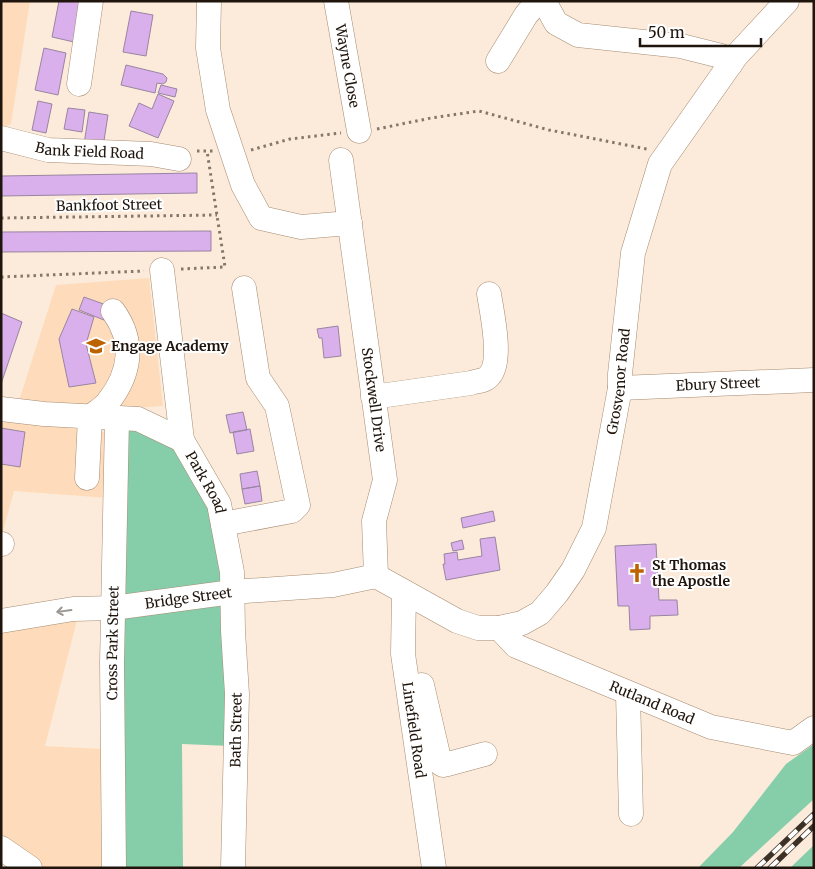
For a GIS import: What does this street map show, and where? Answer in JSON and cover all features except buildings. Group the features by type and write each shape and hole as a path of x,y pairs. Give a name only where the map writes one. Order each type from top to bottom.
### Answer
{"street":[{"path":"79,84 91,1"},
{"path":"209,1 208,48 218,110 243,185 261,218 301,227 350,223"},
{"name":"Wayne Close","path":"336,1 359,131"},
{"path":"498,61 526,15 538,1"},
{"path":"544,1 556,23 578,35 681,46 720,56 730,65"},
{"name":"Grosvenor Road","path":"376,576 457,621 478,628 499,628 522,623 540,613 557,593 573,570 594,528 620,388 633,253 660,164 730,65 787,1"},
{"name":"Bank Field Road","path":"1,138 48,150 189,155"},
{"name":"Stockwell Drive","path":"341,160 385,480 374,521 376,576"},
{"path":"162,270 182,440"},
{"path":"223,524 292,511 298,505 277,406 258,378 244,288"},
{"path":"373,397 451,386 485,379 491,374 496,346 489,294"},
{"path":"86,478 90,417 108,403 124,377 127,361 124,329 113,311"},
{"name":"Ebury Street","path":"620,388 813,382"},
{"name":"Park Road","path":"1,409 117,419 138,419 182,440 219,504 232,572 232,592"},
{"name":"Cross Park Street","path":"114,868 113,608 117,419"},
{"name":"Bridge Street","path":"1,621 73,610 113,608 232,592 333,585 376,576"},
{"name":"Bath Street","path":"232,592 237,694 233,868"},
{"name":"Linefield Road","path":"404,592 403,654 434,868"},
{"path":"403,621 424,690 440,762 443,765 485,754"},
{"name":"Rutland Road","path":"499,628 516,646 711,727 793,743 814,728"},
{"path":"628,694 631,814"},
{"path":"1,848 30,868"}],"path":[{"path":"189,155 207,151 242,153 290,140 388,128 431,118 479,111 549,130 667,154"},
{"path":"1,277 225,267 207,151"},
{"name":"Bankfoot Street","path":"1,218 217,215"}],"shaded area":[{"path":"1,1 30,1 11,124 1,130"},
{"name":"Engage Academy","path":"149,278 163,406 103,410 17,407 56,285"},
{"path":"1,420 112,433 109,498 14,491 3,531 1,531"},
{"path":"78,616 45,746 102,749 105,868 29,868 1,855 1,630"}],"green space":[{"path":"126,424 175,449 216,505 231,746 182,744 183,868 125,868 122,598"},
{"path":"814,744 814,799 739,868 698,868 733,832 786,764"},
{"path":"814,845 814,868 790,868"}],"railway":[{"path":"757,868 814,814"},
{"path":"770,868 814,826"}],"place":[{"name":"Engage Academy","path":"96,346"},
{"name":"St Thomas the Apostle","path":"637,573"}]}
